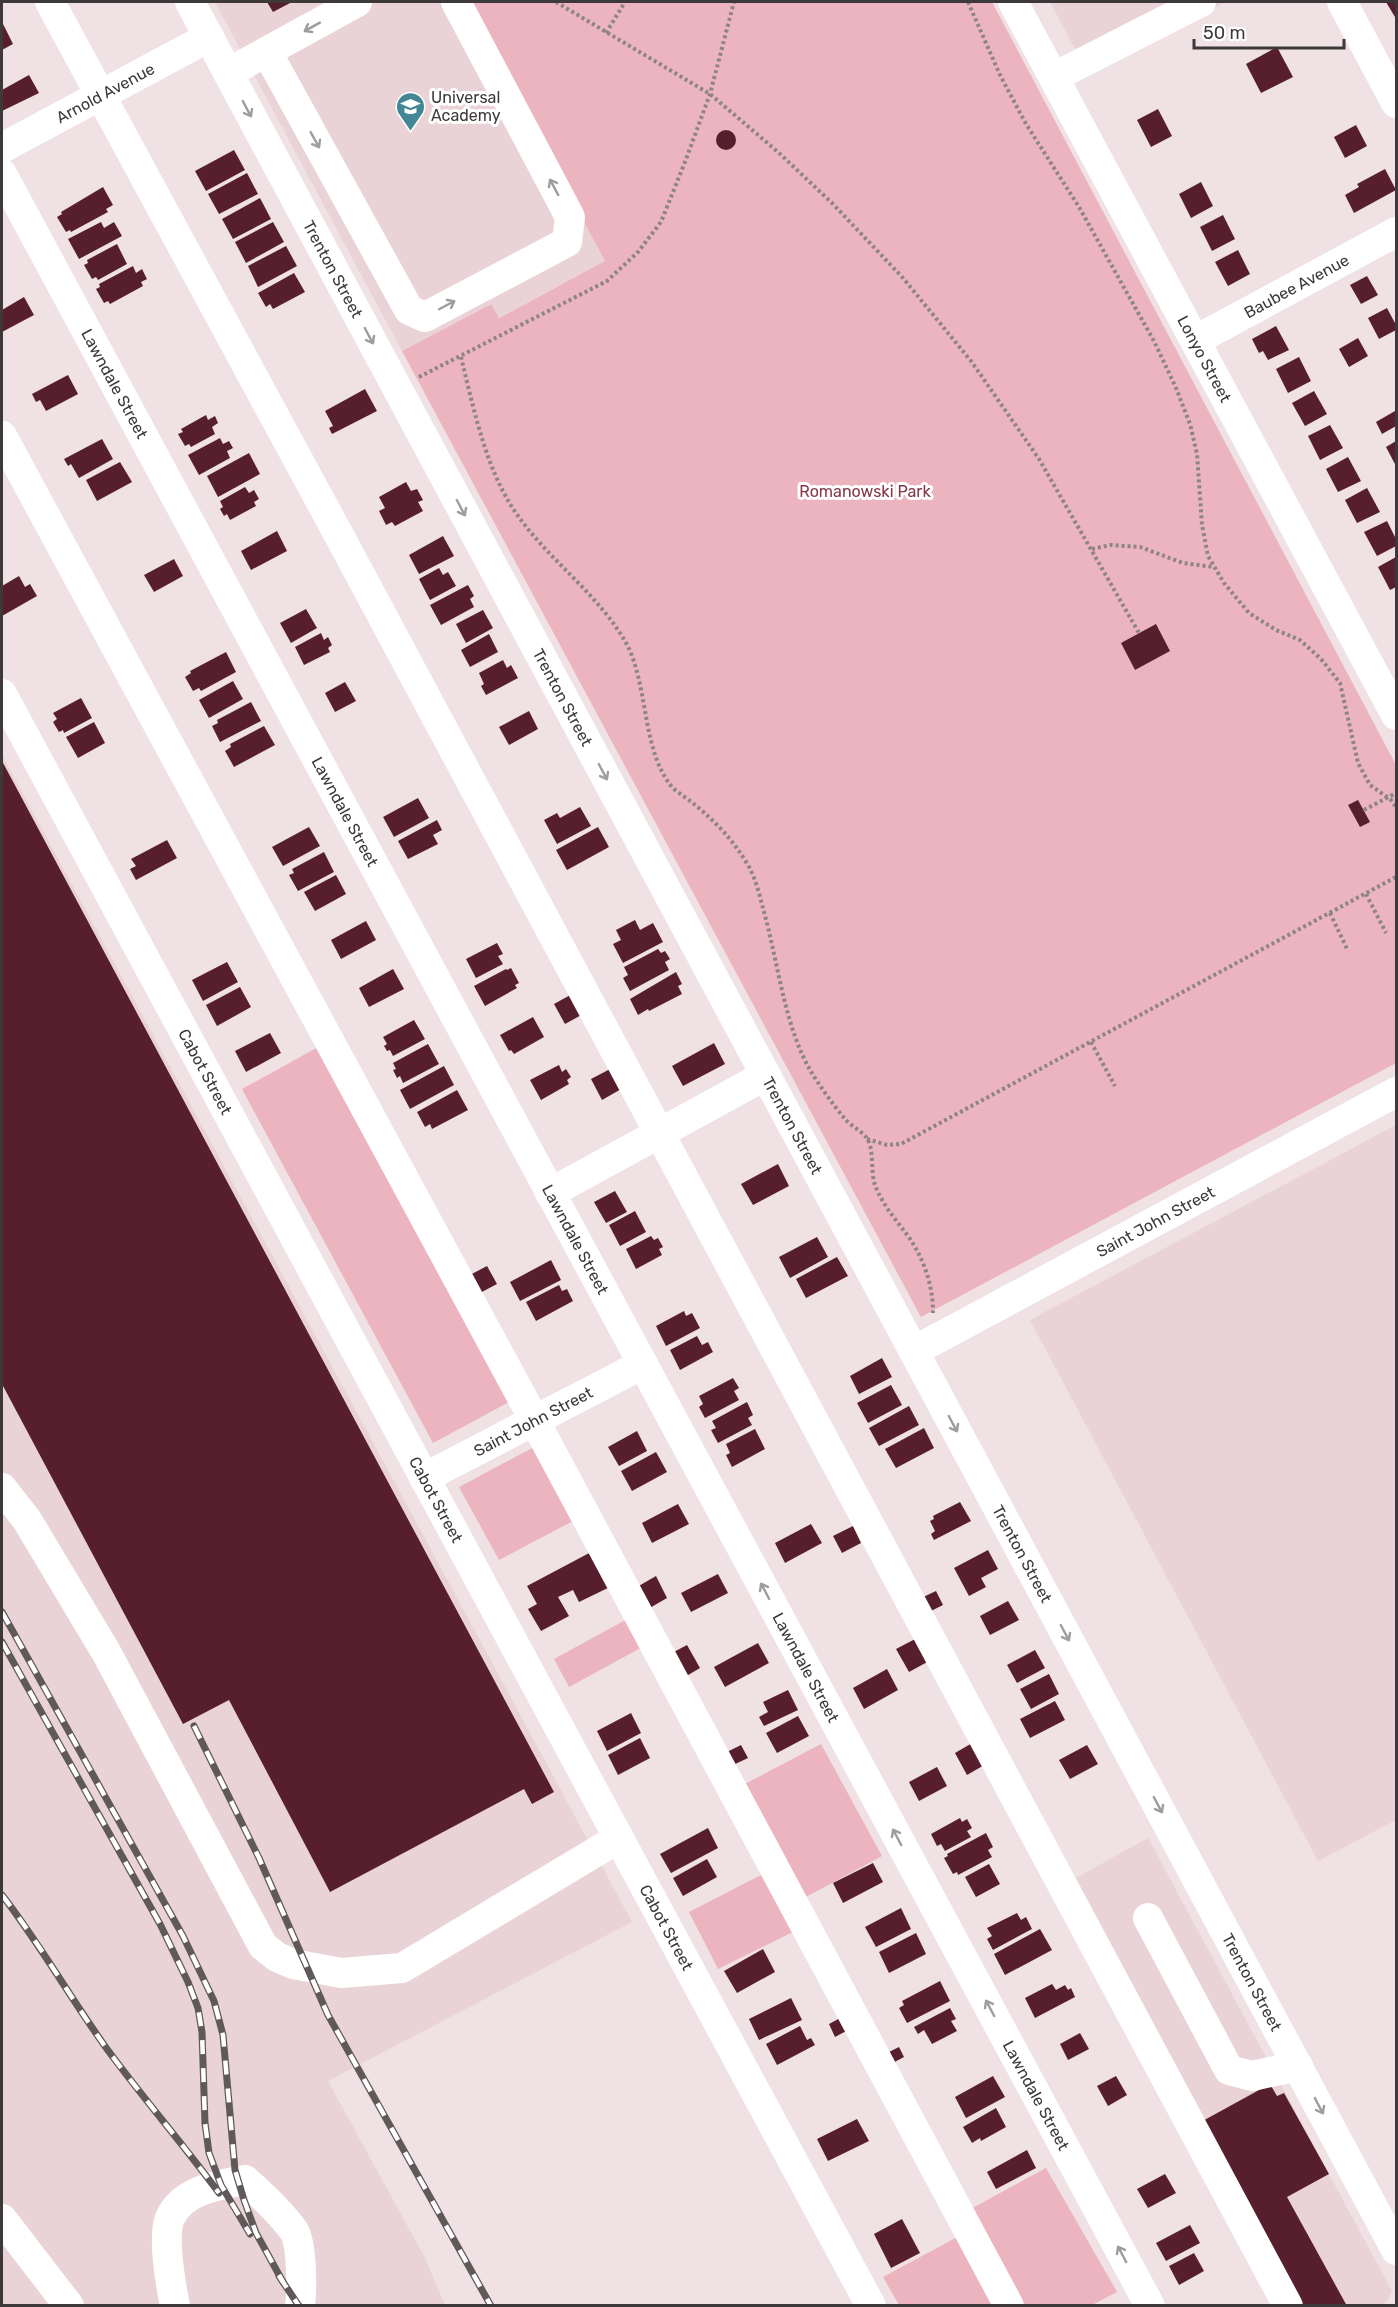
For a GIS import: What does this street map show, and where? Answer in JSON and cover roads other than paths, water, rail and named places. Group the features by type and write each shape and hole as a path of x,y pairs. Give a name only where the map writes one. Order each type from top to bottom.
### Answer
{"street":[{"path":"50,2 346,549 1288,2306"},
{"name":"Trenton Street","path":"190,2 1396,2250"},
{"path":"228,73 357,2"},
{"path":"267,52 409,310 425,317 567,242 570,217 456,2"},
{"name":"Lonyo Street","path":"1013,2 1396,715"},
{"path":"1054,77 1201,2"},
{"path":"1342,2 1396,103"},
{"name":"Arnold Avenue","path":"2,148 208,37"},
{"name":"Lawndale Street","path":"2,174 1150,2306"},
{"name":"Baubee Avenue","path":"1196,340 1396,232"},
{"path":"353,306 393,282"},
{"path":"2,436 535,1421 1009,2306"},
{"name":"Cabot Street","path":"2,694 871,2306"},
{"path":"550,1193 766,1075"},
{"name":"Saint John Street","path":"914,1351 1396,1092"},
{"name":"Saint John Street","path":"424,1478 643,1364"},
{"path":"2,1488 27,1520 106,1652 263,1946 277,1957 293,1964 341,1973 402,1968 619,1838"},
{"path":"1148,1918 1229,2070 1252,2076 1298,2066"},
{"path":"175,2306 167,2250 169,2219 184,2201 206,2188 245,2180 258,2191 295,2233 303,2285 300,2306"},
{"path":"2,2219 69,2306"}],"railway":[{"path":"2,1612 183,1936 214,2001 223,2035 235,2170 256,2233 283,2282"},
{"path":"2,1642 160,1924 188,1982 198,2008 202,2032 205,2123 209,2153 221,2185 250,2234"},
{"path":"194,1726 259,1858 328,2015 491,2306"},
{"path":"2,1895 107,2049 219,2193"},
{"path":"279,2276 299,2306"}],"place":[{"name":"Universal Academy","path":"410,132"}],"park label":[{"name":"Romanowski Park","path":"865,491"}]}
